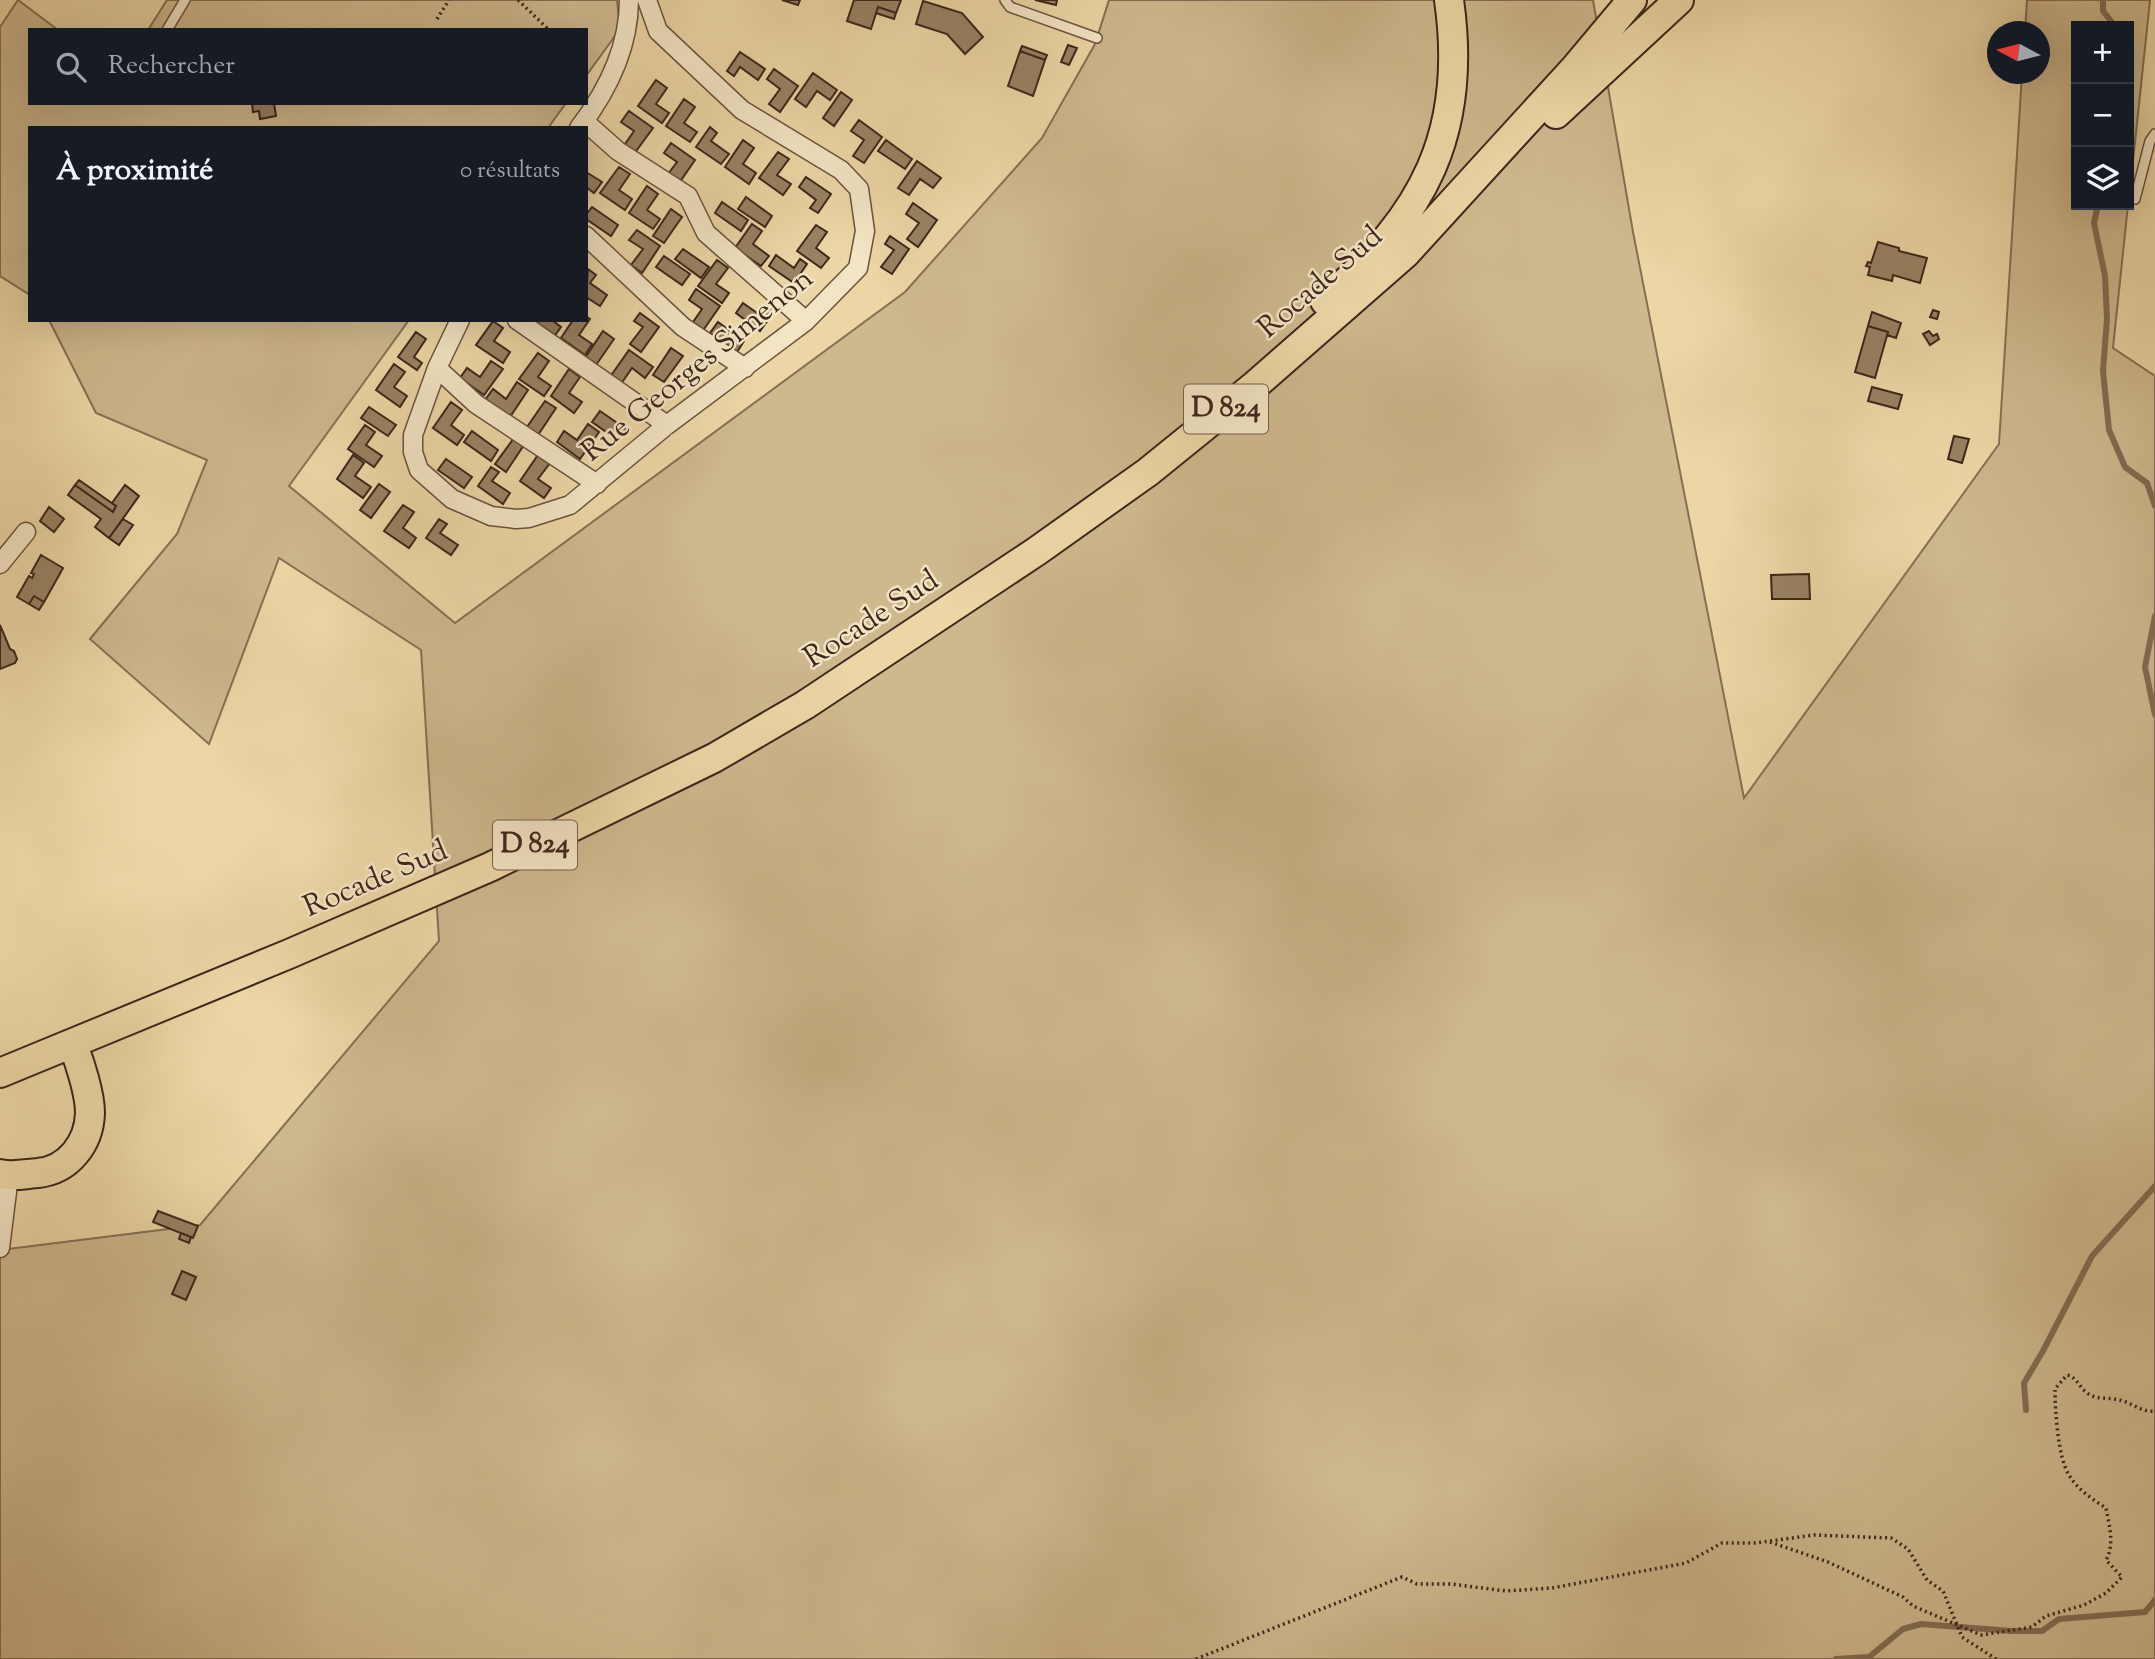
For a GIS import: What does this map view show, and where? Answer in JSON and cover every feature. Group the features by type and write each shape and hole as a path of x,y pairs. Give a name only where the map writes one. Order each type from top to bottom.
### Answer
{"main road":[{"path":"1037,551 1334,293 1391,234 1416,199 1435,161 1447,127 1455,56 1449,0"},
{"name":"Rocade Sud","path":"0,1073 74,1045 465,878 714,758 805,705 1037,551 1149,472 1253,387 1405,254 1575,68 1632,0"},
{"path":"1405,254 1679,0"},
{"path":"4,1175 48,1172 62,1166 73,1156 85,1137 90,1110 74,1045"}],"street":[{"path":"581,124 608,84 620,55 629,19 629,0"},
{"name":"Rue Georges Simenon","path":"459,322 437,368 413,435 413,452 419,470 452,499 481,513 516,519 529,518 570,505 667,425 806,321 858,268 865,231 859,189 841,170 741,110 658,31 647,0"},
{"path":"588,129 688,196 706,233 806,321"},
{"path":"588,238 683,327 744,368"},
{"path":"520,322 667,425"},
{"path":"437,368 476,404 597,484"},
{"path":"0,564 26,532"},
{"path":"0,1248 4,1175"}],"lane":[{"path":"168,28 185,0"},
{"path":"1005,0 1010,7 1097,38"},
{"path":"2135,199 2150,141 2155,134"}],"path":[{"path":"437,19 449,0"},
{"path":"518,0 547,28"},
{"path":"1766,1541 1828,1562 1903,1597 1913,1606 1981,1635 2032,1627 2046,1616 2084,1605 2106,1593 2122,1577 2106,1560 2111,1539 2106,1508 2089,1497 2068,1475 2056,1425 2055,1390 2067,1374 2088,1394 2105,1399 2118,1399 2148,1412 2155,1411"},
{"path":"1196,1659 1402,1577 1417,1584 1451,1584 1506,1591 1552,1588 1686,1563 1722,1543 1814,1535 1891,1538 1908,1549 1927,1580 1943,1591 1962,1637 1996,1659"}],"shaded area":[{"path":"18,0 55,28 28,28 28,105 565,105 549,126 28,126 28,294 0,276 0,27"},
{"path":"167,0 617,0 620,29 588,73 588,28 149,28"},
{"path":"1109,0 1593,0 1633,232 1744,798 1999,444 2021,84 2050,84 2050,21 2026,21 2027,0 2150,0 2134,152 2134,21 2071,21 2071,210 2127,210 2113,348 2155,376 2155,1659 0,1659 0,1250 200,1225 439,941 421,650 279,558 209,744 90,639 177,534 207,460 96,413 50,322 408,322 289,486 455,623 905,292 1042,138 1095,44"}],"building":[{"path":"782,0 800,0 798,5"},
{"path":"854,0 901,0 896,13 878,7 871,29 847,21"},
{"path":"1035,0 1057,0 1056,5"},
{"path":"923,1 962,13 983,37 965,54 947,34 916,24"},
{"path":"878,7 896,13 894,19 876,13"},
{"path":"1068,45 1077,48 1069,65 1061,62"},
{"path":"1022,46 1047,55 1045,60 1020,51"},
{"path":"1020,51 1045,60 1033,96 1008,86"},
{"path":"740,52 765,69 758,80 740,67 734,76 727,71"},
{"path":"774,69 798,86 780,112 769,104 780,89 767,79"},
{"path":"813,73 837,90 830,100 817,91 806,107 795,99"},
{"path":"656,80 667,88 656,104 669,113 662,123 638,106"},
{"path":"841,92 852,100 834,126 823,118"},
{"path":"684,99 695,107 684,123 697,132 690,142 666,126"},
{"path":"252,105 274,105 276,116 260,119 259,111 253,112"},
{"path":"629,111 653,128 634,154 623,147 634,131 621,122"},
{"path":"859,120 882,137 864,163 853,156 864,140 851,131"},
{"path":"710,127 717,133 711,141 729,154 721,164 696,147"},
{"path":"743,140 754,148 743,164 756,173 749,184 725,167"},
{"path":"886,140 912,159 905,169 878,151"},
{"path":"671,143 695,160 677,186 665,178 677,162 664,153"},
{"path":"778,152 789,159 777,175 791,184 783,195 759,178"},
{"path":"917,161 941,178 933,188 920,179 909,195 898,188"},
{"path":"619,167 630,174 619,190 632,199 625,210 600,193"},
{"path":"588,173 602,182 594,193 588,188"},
{"path":"806,177 831,194 818,213 810,208 816,200 799,187"},
{"path":"647,186 658,194 647,210 660,219 653,229 629,213"},
{"path":"746,197 772,216 765,227 738,209"},
{"path":"722,202 748,220 741,231 715,213"},
{"path":"913,203 937,220 918,247 907,239 919,223 906,214"},
{"path":"592,207 618,225 611,236 588,220 588,212"},
{"path":"671,209 682,217 664,243 653,236"},
{"path":"752,224 762,231 753,244 769,256 761,266 735,248"},
{"path":"816,225 827,232 816,248 829,258 821,268 797,251"},
{"path":"637,230 660,246 642,273 631,265 643,249 629,240"},
{"path":"890,236 909,249 892,274 881,267 894,250 885,244"},
{"path":"1878,242 1927,258 1920,283 1893,275 1892,281 1868,275 1870,267 1866,266 1868,262 1871,263"},
{"path":"683,249 709,267 701,278 675,259"},
{"path":"776,255 794,268 800,259 807,264 794,283 769,266"},
{"path":"664,256 690,274 682,285 656,267"},
{"path":"717,260 728,268 716,284 729,293 722,303 698,286"},
{"path":"588,269 596,275 590,283 607,295 600,306 588,298"},
{"path":"696,289 720,306 702,332 691,325 702,309 689,300"},
{"path":"743,303 760,315 767,307 774,312 760,331 736,313"},
{"path":"1933,310 1939,312 1937,319 1930,317"},
{"path":"1872,312 1901,323 1896,338 1887,335 1888,332 1868,326"},
{"path":"640,313 659,327 641,352 630,344 643,327 634,321"},
{"path":"494,322 503,328 494,341 510,352 503,363 476,345"},
{"path":"531,322 555,322 561,327 553,338"},
{"path":"572,322 588,322 579,335 592,344 585,355 561,338"},
{"path":"718,322 744,341 737,352 710,333"},
{"path":"1868,326 1888,332 1875,378 1855,372"},
{"path":"603,331 614,339 596,365 585,358"},
{"path":"1929,331 1933,336 1937,334 1939,339 1930,345 1923,334"},
{"path":"416,332 426,339 414,357 422,363 417,370 398,357"},
{"path":"671,348 683,356 664,382 653,375"},
{"path":"629,350 653,367 645,378 632,368 621,384 610,377"},
{"path":"538,353 549,361 538,377 551,386 544,396 519,379"},
{"path":"491,361 503,369 484,395 460,378 467,368 480,377"},
{"path":"394,364 405,372 394,387 407,396 400,407 376,390"},
{"path":"569,369 580,377 569,393 582,402 574,413 551,396"},
{"path":"517,382 528,390 510,417 485,400 493,389 506,399"},
{"path":"1872,387 1902,395 1898,409 1868,401"},
{"path":"545,401 556,408 538,435 527,427"},
{"path":"451,402 462,410 451,425 464,435 457,445 433,428"},
{"path":"369,407 396,425 388,436 361,418"},
{"path":"600,411 626,429 618,440 592,422"},
{"path":"588,424 599,432 580,459 557,442 564,431 577,440"},
{"path":"365,425 375,432 366,445 382,456 374,467 348,449"},
{"path":"472,431 498,450 491,461 464,442"},
{"path":"1954,436 1969,439 1962,463 1948,459"},
{"path":"514,438 524,445 506,472 495,464"},
{"path":"353,455 364,463 355,476 371,487 363,498 337,479"},
{"path":"538,455 550,463 538,479 551,488 544,498 520,481"},
{"path":"446,459 472,477 464,488 438,470"},
{"path":"491,467 499,472 492,481 510,493 503,504 478,486"},
{"path":"79,480 116,506 113,512 75,485"},
{"path":"379,484 390,492 371,518 360,510"},
{"path":"75,485 113,512 116,506 112,503 125,485 139,496 109,538 95,527 101,519 68,495"},
{"path":"403,505 414,512 403,528 416,538 409,548 384,531"},
{"path":"49,507 64,519 54,532 40,521"},
{"path":"123,519 133,525 119,545 109,538"},
{"path":"439,519 447,524 440,533 458,545 451,555 426,538"},
{"path":"41,555 63,568 44,602 34,596 29,604 17,597 29,576 32,578 34,574 31,573"},
{"path":"1809,574 1810,599 1772,599 1771,575"},
{"path":"34,596 44,602 39,610 29,604"},
{"path":"0,625 17,659 15,663 0,669"},
{"path":"158,1211 198,1226 193,1238 153,1222"},
{"path":"181,1233 191,1237 189,1243 179,1239"},
{"path":"182,1271 196,1277 186,1300 172,1294"}],"waterway":[{"path":"2103,0 2103,11 2111,21"},
{"path":"2097,210 2094,223 2105,276 2107,319 2103,371 2109,430 2125,467 2147,483 2155,506"},
{"path":"2155,616 2145,667 2155,715"},
{"path":"2026,1410 2024,1383 2092,1256 2155,1186"},
{"path":"1836,1659 1869,1657 1903,1629 1921,1624 2042,1631 2059,1619 2145,1612 2155,1600"}]}
